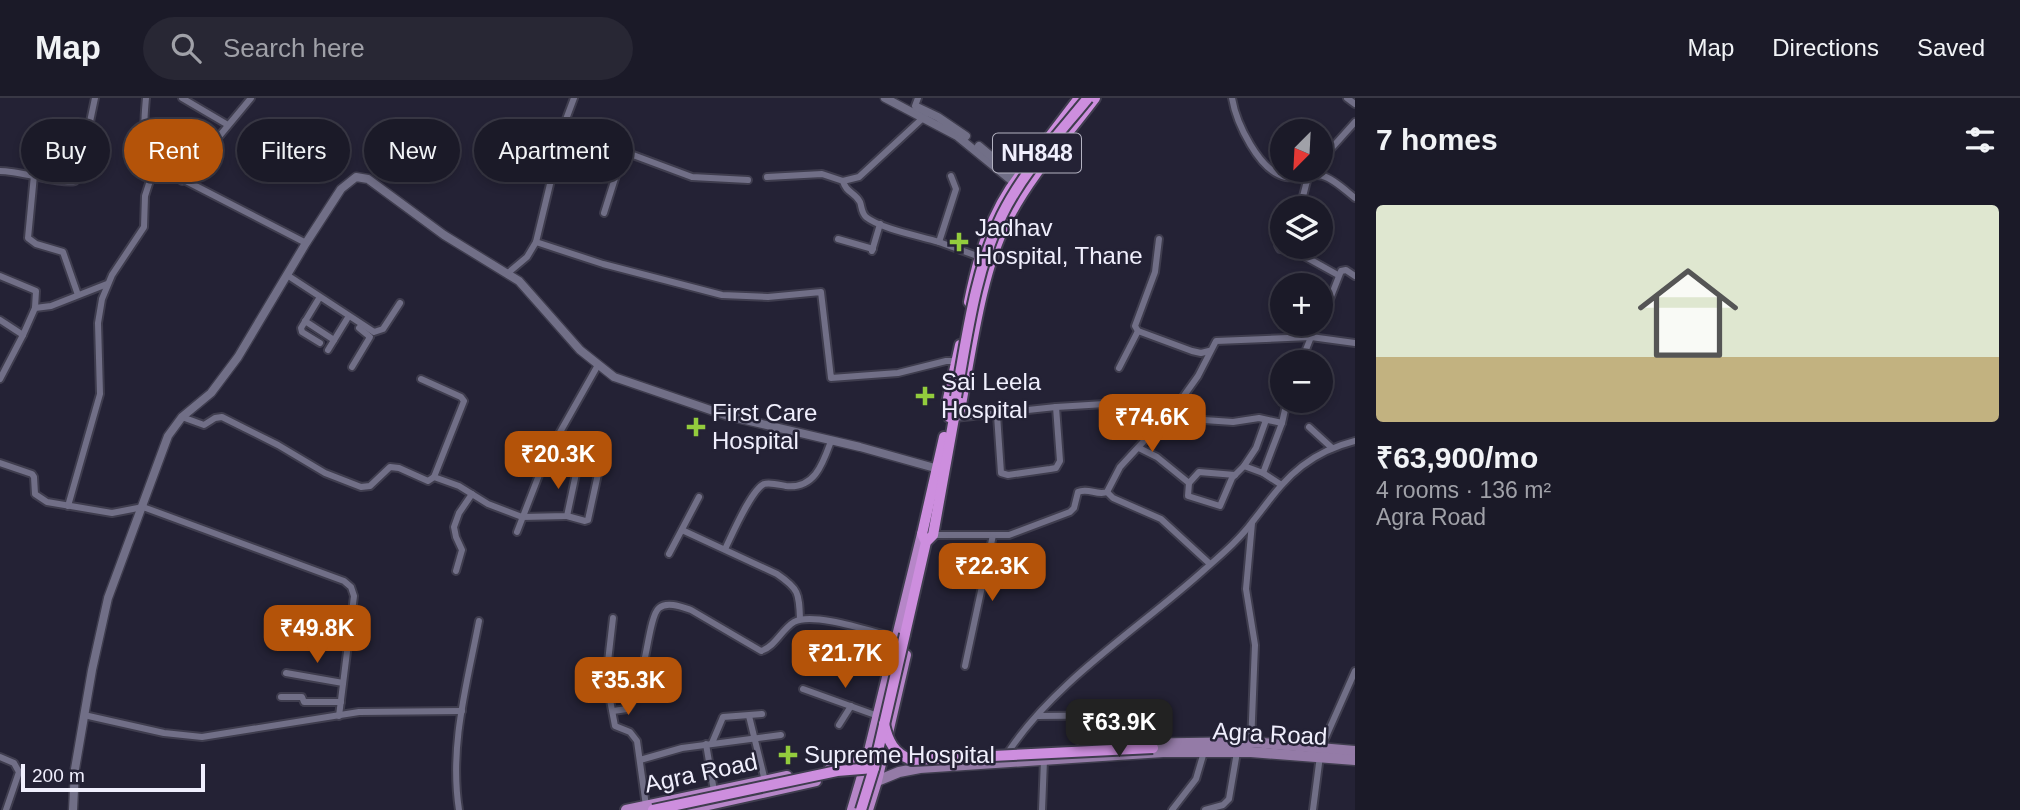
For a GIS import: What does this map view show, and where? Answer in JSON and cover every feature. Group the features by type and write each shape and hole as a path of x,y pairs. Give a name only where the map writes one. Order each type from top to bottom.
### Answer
{"highway":[{"name":"NH848","path":"861,810 870,764 928,538 953,414 947,402 979,257 998,209 1017,179 1079,98"},
{"path":"953,414 979,277 1003,213 1034,167 1088,98"},
{"name":"NH848","path":"953,414 960,410 989,269 1007,219 1028,186 1096,98"},
{"path":"881,720 894,749 912,760 1158,745"},
{"path":"650,808 870,764"}],"main road":[{"path":"881,720 928,538"},
{"path":"868,810 882,757 903,640"},
{"name":"Agra Road","path":"686,810 728,805 839,775 877,781 899,772 920,768 1010,756 1158,745 1355,751"},
{"name":"Agra Road","path":"626,810 650,808 765,781 870,764 882,757 1010,756 1044,760 1163,752 1237,752 1251,747"},
{"name":"Agra Road","path":"1320,752 1355,760"},
{"path":"852,810 862,777 870,764"}],"street":[{"path":"91,119 95,98"},
{"path":"144,119 146,98"},
{"path":"183,98 228,125"},
{"path":"223,131 251,98"},
{"path":"568,119 574,98"},
{"path":"885,98 926,114 1028,186"},
{"path":"896,98 916,102 926,114"},
{"path":"1232,98 1235,113 1247,137 1270,169"},
{"path":"1347,98 1355,104"},
{"path":"767,177 822,174 843,181 859,177 926,114"},
{"path":"1334,145 1355,122"},
{"path":"633,156 692,177 748,180"},
{"path":"0,171 21,173"},
{"path":"939,242 956,189 951,176"},
{"path":"73,810 75,769 107,598 168,436 182,417 211,393 232,366 306,243 348,181 362,177 444,235 508,273 535,297 580,350 614,377 728,416 941,469"},
{"path":"843,181 845,190 860,202 864,215 880,224 979,257"},
{"path":"33,182 28,238 36,244 63,252 78,295"},
{"path":"68,506 100,394 99,323 102,299 107,284 144,227 148,182"},
{"path":"184,182 306,243"},
{"path":"508,273 527,257 536,242 551,182"},
{"path":"604,214 614,182"},
{"path":"1333,182 1355,198"},
{"path":"838,239 873,250 880,224"},
{"path":"1119,368 1138,331 1135,323 1153,279 1159,239"},
{"path":"536,242 603,264 722,295 768,297 821,292 831,378 898,373 946,361 957,361"},
{"path":"1309,259 1338,275"},
{"path":"1333,289 1338,275 1343,270 1355,276"},
{"path":"0,276 34,290 37,295 35,309 0,379"},
{"path":"286,277 369,337 352,367"},
{"path":"286,277 374,331 383,329 400,303"},
{"path":"35,309 51,306 107,284"},
{"path":"318,300 301,330 320,343"},
{"path":"966,315 979,317"},
{"path":"328,350 347,319"},
{"path":"0,320 23,335"},
{"path":"305,321 334,341"},
{"path":"1138,331 1197,352 1209,351"},
{"path":"1307,350 1314,337"},
{"path":"1175,418 1216,341 1314,337 1355,343"},
{"path":"517,532 546,457 598,365"},
{"path":"182,417 204,425 222,417 326,473 360,487 370,486 390,467 399,468 428,481 435,477 464,401 461,397 421,379"},
{"path":"953,414 997,415 1105,404 1153,421 1175,418 1233,422 1253,418 1282,423"},
{"path":"997,415 1001,473 1008,475 1056,468 1060,461 1056,407"},
{"path":"1263,473 1284,413"},
{"path":"1235,475 1199,472 1189,483 1188,496 1220,506 1235,475 1256,448 1266,420"},
{"path":"1107,492 1120,467 1139,448 1153,421"},
{"path":"1309,427 1332,448"},
{"path":"725,549 760,488 768,483 802,485 820,470 831,441"},
{"path":"1010,756 1020,735 1037,716 1078,676 1210,564 1252,523 1280,484 1304,464 1332,448 1355,441"},
{"path":"1139,448 1157,457 1189,483"},
{"path":"567,516 582,450"},
{"path":"435,477 459,486 488,504 522,517 567,516 585,521 588,520 603,451"},
{"path":"0,463 32,474 38,497 68,506 112,513 143,507 335,577 351,587 354,596 339,716"},
{"path":"1244,466 1263,473 1280,484"},
{"path":"928,538 1020,532 1070,512 1074,508 1078,492 1082,490 1107,492"},
{"path":"1107,492 1113,498 1161,519 1210,564"},
{"path":"456,571 462,550 454,527 459,513 472,494"},
{"path":"669,554 699,496"},
{"path":"1251,747 1255,645 1246,589 1252,523"},
{"path":"682,530 791,583 799,593 800,619"},
{"path":"965,666 993,535"},
{"path":"613,711 628,709 633,701 645,664 653,618 663,606 679,606 691,610 761,650 768,648 800,619 817,619 903,640"},
{"path":"613,618 606,679 615,726 630,732 637,741 650,808"},
{"path":"459,810 456,749 479,621"},
{"path":"1313,810 1320,752 1355,671"},
{"path":"286,673 343,683"},
{"path":"803,690 851,706 881,720"},
{"path":"281,697 302,697 304,702 341,702"},
{"path":"839,725 851,706"},
{"path":"84,715 164,733 202,737 377,711 462,711"},
{"path":"714,791 709,744 723,717 762,714"},
{"path":"1037,716 1153,715 1158,718 1158,745"},
{"path":"749,716 765,781"},
{"path":"640,760 672,750 781,735"},
{"path":"1172,810 1196,779 1204,752"},
{"path":"1205,810 1223,805 1229,799 1237,752"},
{"path":"0,757 15,763 19,772 6,810"},
{"path":"1042,810 1044,760"}],"place":[{"name":"Jadhav Hospital, Thane","path":"959,242"},
{"name":"Sai Leela Hospital","path":"925,396"},
{"name":"First Care Hospital","path":"696,427"},
{"name":"Supreme Hospital","path":"788,755"}]}
